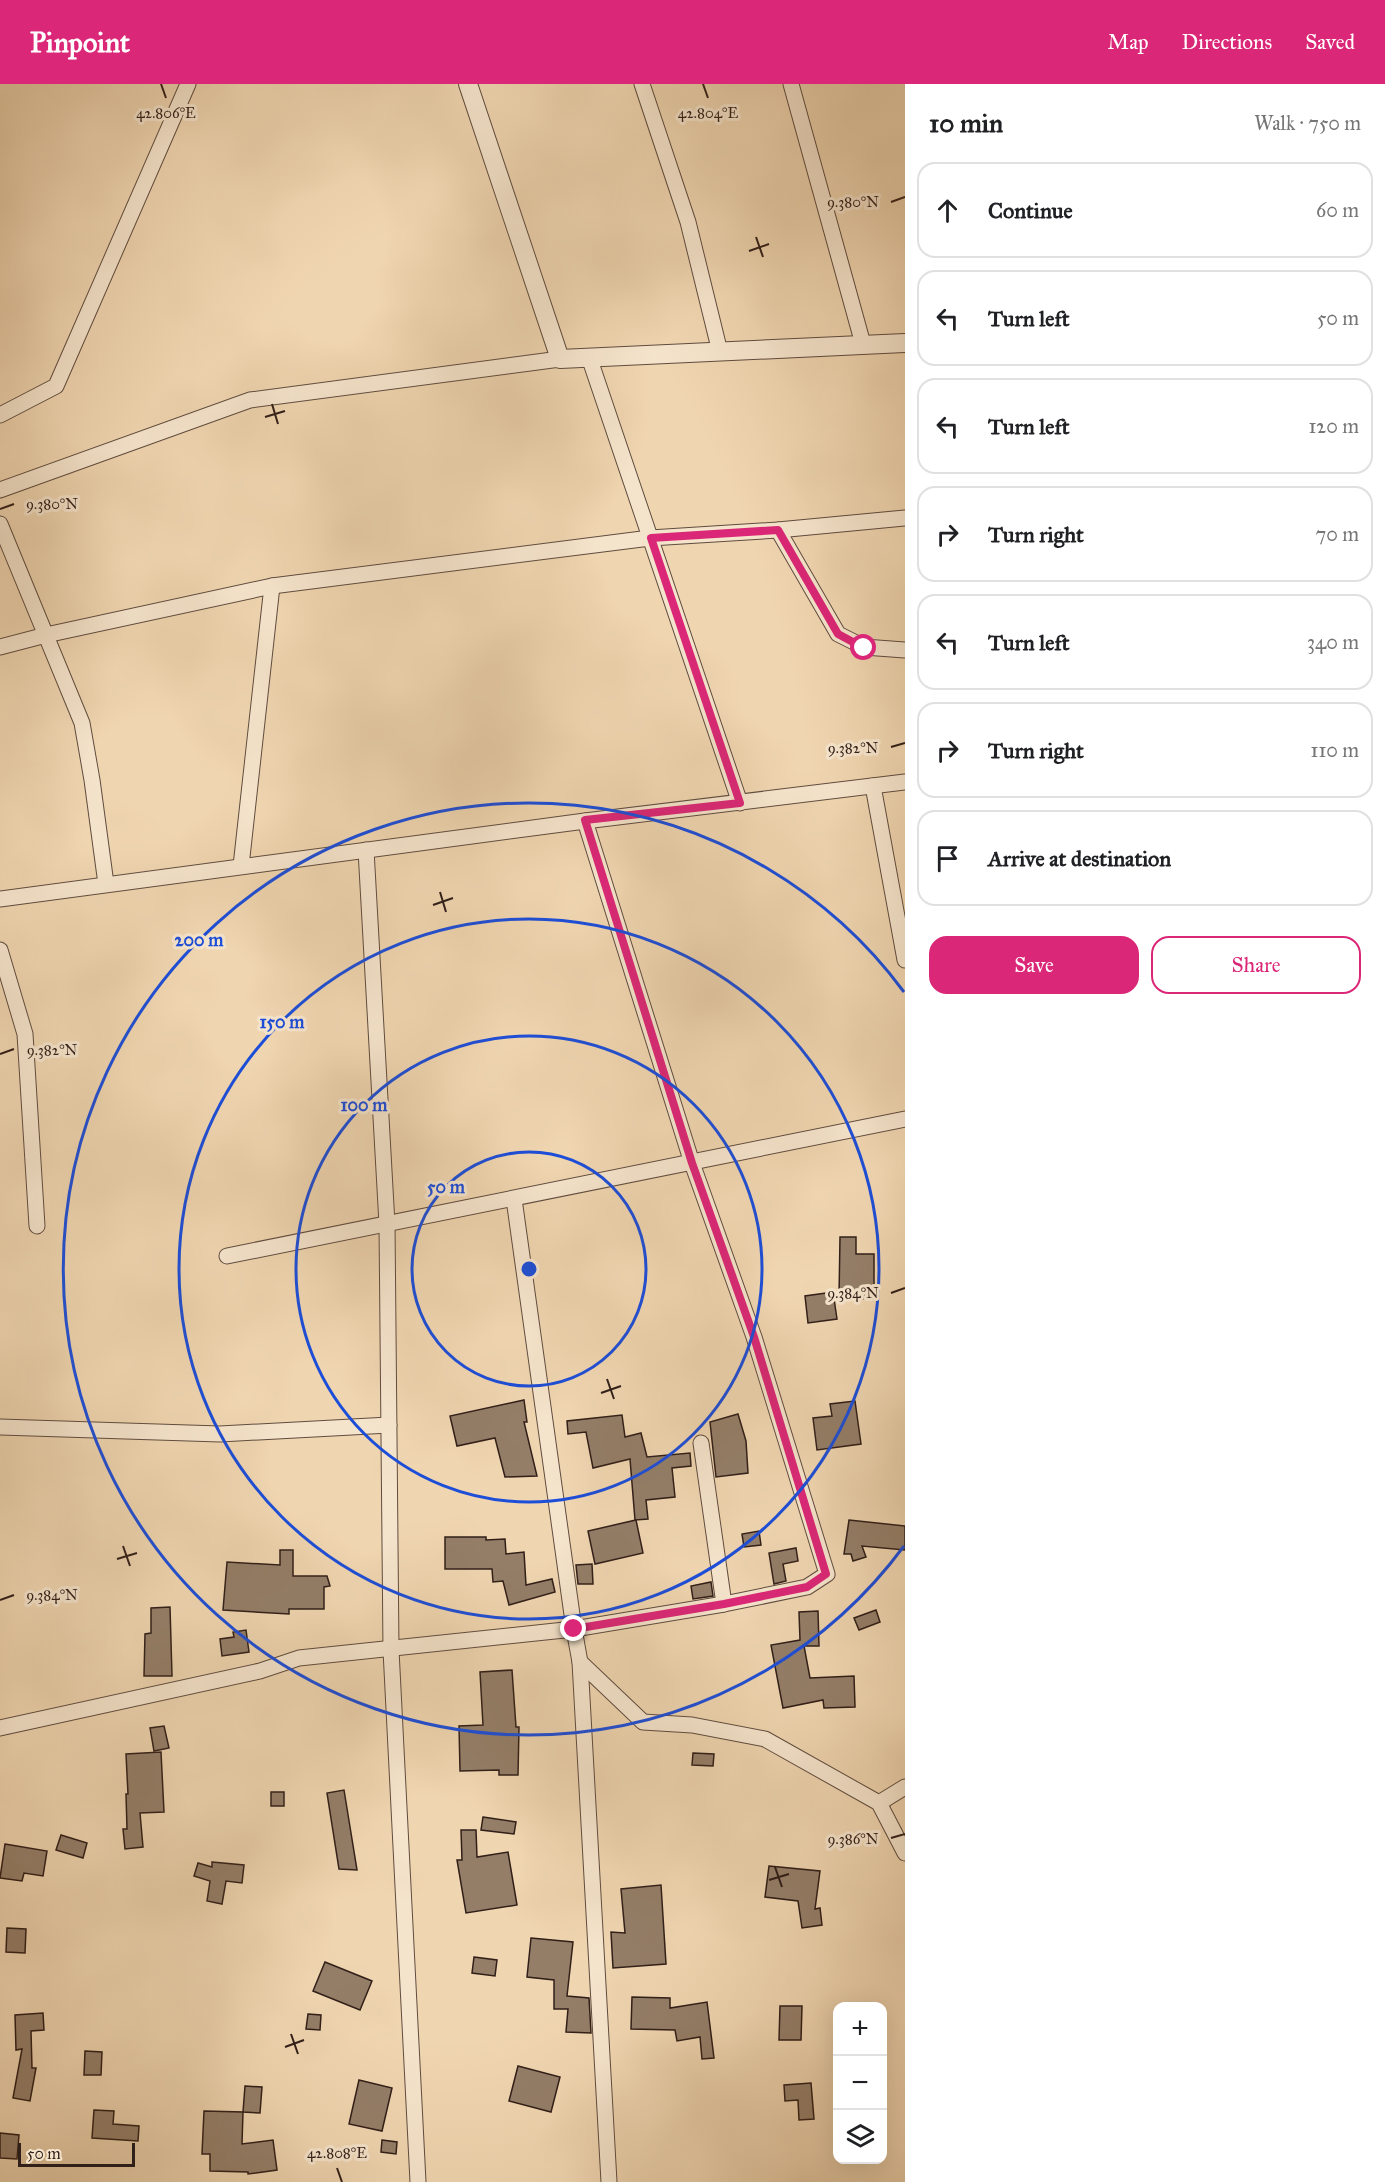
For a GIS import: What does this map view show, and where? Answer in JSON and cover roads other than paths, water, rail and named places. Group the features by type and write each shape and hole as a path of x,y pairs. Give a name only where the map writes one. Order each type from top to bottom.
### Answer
{"street":[{"path":"0,415 56,386 188,84"},
{"path":"468,84 560,359"},
{"path":"642,84 688,222 720,352"},
{"path":"791,84 863,344"},
{"path":"0,490 141,437 250,400 560,359 905,343"},
{"path":"589,357 740,803"},
{"path":"0,647 45,635 272,586 651,538 778,530 905,518"},
{"path":"0,524 82,723 106,884"},
{"path":"778,530 838,634 864,648 905,650"},
{"path":"241,866 272,586"},
{"path":"0,898 585,820 905,782"},
{"path":"873,786 905,960"},
{"path":"0,1728 260,1671 299,1658 574,1629 724,1604 807,1587 826,1574 754,1337 692,1163 585,820"},
{"path":"366,850 387,1224 391,1650 418,2182"},
{"path":"0,950 25,1034 37,1226"},
{"path":"226,1256 905,1119"},
{"path":"514,1199 580,1662 609,2182"},
{"path":"0,1426 220,1434 389,1425"},
{"path":"701,1443 724,1604"},
{"path":"580,1662 643,1722 692,1725 765,1739 879,1803 905,1854"},
{"path":"879,1803 905,1787"}]}
